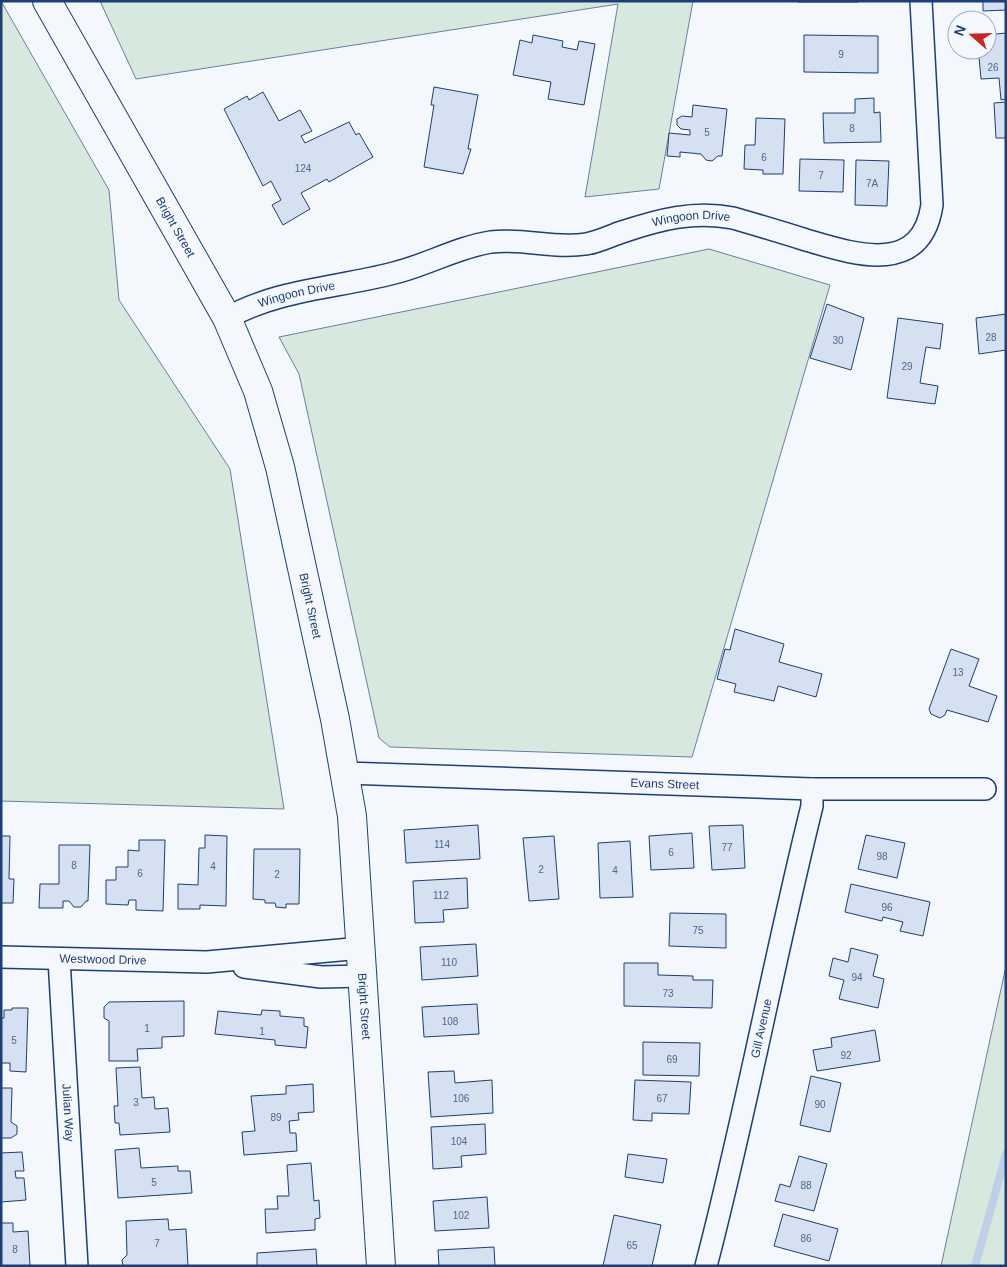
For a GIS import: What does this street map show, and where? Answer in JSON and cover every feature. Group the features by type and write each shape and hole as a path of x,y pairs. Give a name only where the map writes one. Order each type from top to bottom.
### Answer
{"street":[{"name":"Bright Street","path":"47,1 227,318 258,391 280,467 346,773 356,859 381,1266"},
{"name":"Wingoon Drive","path":"227,318 250,305 272,298 394,273 491,242 575,245 589,243 663,219 691,215 732,218 853,253 877,256 899,252 918,240 930,219 932,205 921,1"},
{"name":"Evans Street","path":"346,773 812,790 985,789"},
{"name":"Gill Avenue","path":"706,1266 724,1199 755,1062 812,806 812,790"},
{"name":"Westwood Drive","path":"206,962 362,948"},
{"name":"Westwood Drive","path":"1,958 206,962 321,977 363,976"},
{"name":"Julian Way","path":"60,959 77,1266"}],"shaded area":[{"path":"1,1 109,190 119,300 230,469 284,809 1,801"},
{"path":"100,1 693,1 659,189 585,197 618,4 136,79"},
{"path":"709,249 830,285 692,757 390,747 379,738 299,374 279,337"},
{"path":"1006,966 1006,1266 941,1266"}],"building":[{"path":"858,1 858,2 798,2"},
{"path":"983,1 1006,1 1006,10 983,10"},
{"path":"1006,33 1006,99 1001,100 999,78 981,79 979,60 997,60 997,34"},
{"path":"533,35 563,41 562,47 577,50 579,41 595,44 584,105 548,99 551,82 513,75 520,40 532,43"},
{"path":"804,35 878,36 878,73 804,72"},
{"path":"434,87 478,95 468,149 471,149 463,174 424,167 434,105 431,105"},
{"path":"263,92 279,121 300,110 312,131 301,136 305,143 349,122 356,135 359,133 373,157 329,182 327,179 301,193 310,209 283,225 272,205 281,200 271,181 263,186 224,109 247,96 249,100"},
{"path":"874,98 874,113 880,112 881,142 824,143 823,113 855,113 855,99"},
{"path":"1006,102 1006,138 996,138 994,103"},
{"path":"693,105 727,109 722,156 718,156 712,161 706,160 701,154 680,152 680,157 667,156 669,133 690,135 690,130 681,129 677,125 677,119 682,116 692,117"},
{"path":"756,118 785,119 783,174 763,174 763,170 744,169 745,145 755,145"},
{"path":"800,159 844,160 843,192 799,191"},
{"path":"856,160 889,161 887,206 855,205"},
{"path":"827,304 864,318 851,370 810,358"},
{"path":"1006,314 1006,350 979,354 976,318"},
{"path":"898,318 943,324 940,349 926,347 920,383 938,386 935,404 887,398"},
{"path":"735,629 784,644 779,662 822,674 816,697 778,686 774,701 734,692 736,684 717,679 725,649 730,650"},
{"path":"951,649 979,659 969,686 997,696 988,722 947,710 945,715 940,718 931,714 929,709"},
{"path":"478,825 480,859 406,863 404,830"},
{"path":"743,825 745,868 712,870 709,826"},
{"path":"692,833 694,868 651,870 649,836"},
{"path":"205,835 227,836 226,906 200,905 200,909 178,909 178,884 198,885 199,848 205,848"},
{"path":"866,835 905,843 897,878 858,869"},
{"path":"1,836 10,836 9,879 14,879 13,903 1,903"},
{"path":"554,836 559,899 529,901 523,838"},
{"path":"139,840 165,840 163,911 136,910 136,900 129,900 128,905 106,904 106,880 116,880 116,867 128,867 128,850 139,851"},
{"path":"630,841 633,897 600,898 598,843"},
{"path":"59,845 90,845 88,901 81,907 74,907 69,901 63,901 63,908 39,908 40,884 59,884"},
{"path":"254,849 300,849 299,904 286,904 286,908 276,907 275,903 265,903 265,900 253,899"},
{"path":"467,878 468,908 443,910 444,922 415,923 413,881"},
{"path":"851,884 930,902 923,936 900,931 903,922 883,917 882,921 845,912"},
{"path":"670,913 726,914 726,948 669,946"},
{"path":"476,944 478,976 422,980 420,947"},
{"path":"851,948 878,955 873,976 884,979 878,1008 839,999 844,980 829,976 833,958 848,962"},
{"path":"624,963 658,963 658,975 693,976 693,980 713,980 712,1008 624,1006"},
{"path":"184,1001 184,1036 162,1037 162,1048 137,1049 138,1061 109,1061 109,1021 104,1018 104,1007 109,1002"},
{"path":"477,1004 479,1034 424,1037 422,1007"},
{"path":"12,1008 28,1008 26,1072 10,1071 10,1063 1,1063 1,1018 4,1018 4,1010 12,1010"},
{"path":"262,1010 280,1011 280,1016 304,1018 304,1026 308,1027 306,1048 275,1045 275,1040 215,1034 218,1011 261,1015"},
{"path":"875,1030 880,1061 817,1071 813,1050 832,1047 831,1038"},
{"path":"643,1042 700,1043 699,1076 643,1075"},
{"path":"140,1067 142,1098 154,1097 155,1109 168,1108 170,1132 120,1135 119,1123 115,1123 114,1106 118,1106 116,1068"},
{"path":"454,1071 455,1083 492,1080 493,1113 431,1117 428,1072"},
{"path":"811,1076 841,1083 830,1132 800,1125"},
{"path":"635,1080 691,1082 689,1114 652,1113 652,1121 633,1120"},
{"path":"313,1084 314,1112 298,1113 299,1120 289,1121 290,1133 296,1133 297,1151 244,1155 242,1132 255,1131 251,1096 286,1094 286,1086"},
{"path":"1,1088 12,1088 11,1122 17,1126 17,1134 11,1138 1,1138"},
{"path":"485,1124 486,1154 461,1156 462,1167 433,1169 431,1127"},
{"path":"139,1148 141,1168 178,1166 178,1171 190,1171 192,1193 118,1198 115,1150"},
{"path":"22,1152 24,1171 15,1171 16,1178 24,1178 26,1200 1,1202 1,1153"},
{"path":"628,1154 667,1159 663,1183 625,1177"},
{"path":"799,1156 827,1164 814,1211 775,1201 780,1184 790,1187"},
{"path":"311,1163 314,1201 319,1200 320,1218 315,1219 315,1230 266,1233 265,1209 278,1209 277,1196 289,1196 287,1165"},
{"path":"487,1197 489,1228 435,1231 433,1201"},
{"path":"783,1214 838,1229 829,1261 774,1246"},
{"path":"614,1215 661,1225 652,1266 603,1266"},
{"path":"168,1219 169,1230 186,1229 188,1266 123,1266 122,1260 127,1255 126,1221"},
{"path":"1,1223 13,1223 13,1232 28,1231 30,1266 1,1266"},
{"path":"494,1247 495,1266 439,1266 438,1250"},
{"path":"316,1249 317,1266 257,1266 257,1253"}],"waterway":[{"path":"975,1266 1006,1154"}]}
